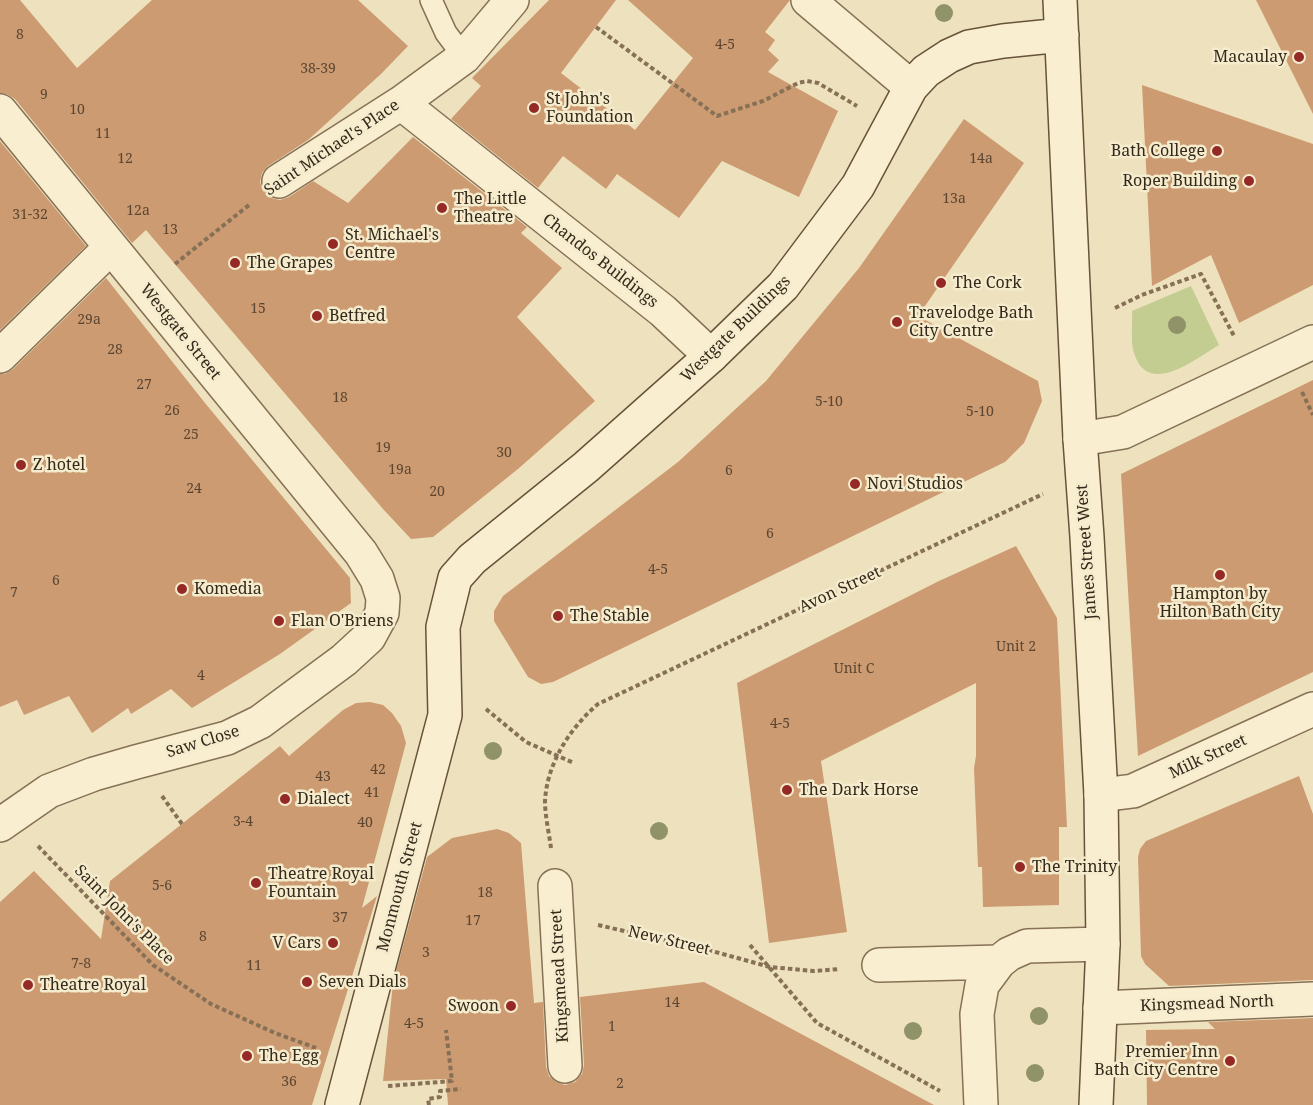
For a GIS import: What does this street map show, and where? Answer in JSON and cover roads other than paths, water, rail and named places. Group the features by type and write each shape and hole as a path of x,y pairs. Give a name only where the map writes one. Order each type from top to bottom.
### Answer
{"street":[{"name":"Saint Michael's Place","path":"279,181 401,103 464,57 512,0"},
{"path":"808,0 911,87"},
{"name":"James Street West","path":"1060,0 1074,327 1101,795 1103,944 1096,1105"},
{"name":"Westgate Buildings","path":"445,668 443,627 455,578 472,559 586,467 711,356 783,286 858,186 911,87 926,71 949,56 969,47 1062,35"},
{"name":"Chandos Buildings","path":"401,103 663,311 711,356"},
{"name":"Westgate Street","path":"0,111 361,552"},
{"path":"0,356 110,248"},
{"path":"1080,439 1123,432 1313,342"},
{"name":"Saw Close","path":"0,825 50,791 94,774 227,738 260,722 344,660 369,637 382,613 383,598 377,579 361,552"},
{"name":"Monmouth Street","path":"342,1105 445,715 445,668"},
{"name":"Milk Street","path":"1101,795 1133,791 1313,709"},
{"name":"Kingsmead Street","path":"555,886 565,1066"},
{"path":"981,1105 977,1014 982,985 999,962 1009,954 1027,946 1103,944"},
{"path":"888,964 999,962"},
{"name":"Kingsmead North","path":"1100,1008 1313,999"}],"lane":[{"path":"431,0 446,33 464,57"}],"place":[{"name":"Macaulay","path":"1299,57"},
{"name":"St John's Foundation","path":"534,108"},
{"name":"Bath College","path":"1217,151"},
{"name":"Roper Building","path":"1249,181"},
{"name":"The Little Theatre","path":"442,208"},
{"name":"St. Michael's Centre","path":"333,244"},
{"name":"The Grapes","path":"235,263"},
{"name":"The Cork","path":"941,283"},
{"name":"Betfred","path":"317,316"},
{"name":"Travelodge Bath City Centre","path":"897,322"},
{"name":"Z hotel","path":"21,465"},
{"name":"Novi Studios","path":"855,484"},
{"name":"Hampton by Hilton Bath City","path":"1220,575"},
{"name":"Komedia","path":"182,589"},
{"name":"The Stable","path":"558,616"},
{"name":"Flan O'Briens","path":"279,621"},
{"name":"The Dark Horse","path":"787,790"},
{"name":"Dialect","path":"285,799"},
{"name":"The Trinity","path":"1020,867"},
{"name":"Theatre Royal Fountain","path":"256,883"},
{"name":"V Cars","path":"333,943"},
{"name":"Seven Dials","path":"307,982"},
{"name":"Theatre Royal","path":"28,985"},
{"name":"Swoon","path":"511,1006"},
{"name":"The Egg","path":"247,1056"},
{"name":"Premier Inn Bath City Centre","path":"1230,1061"}]}
